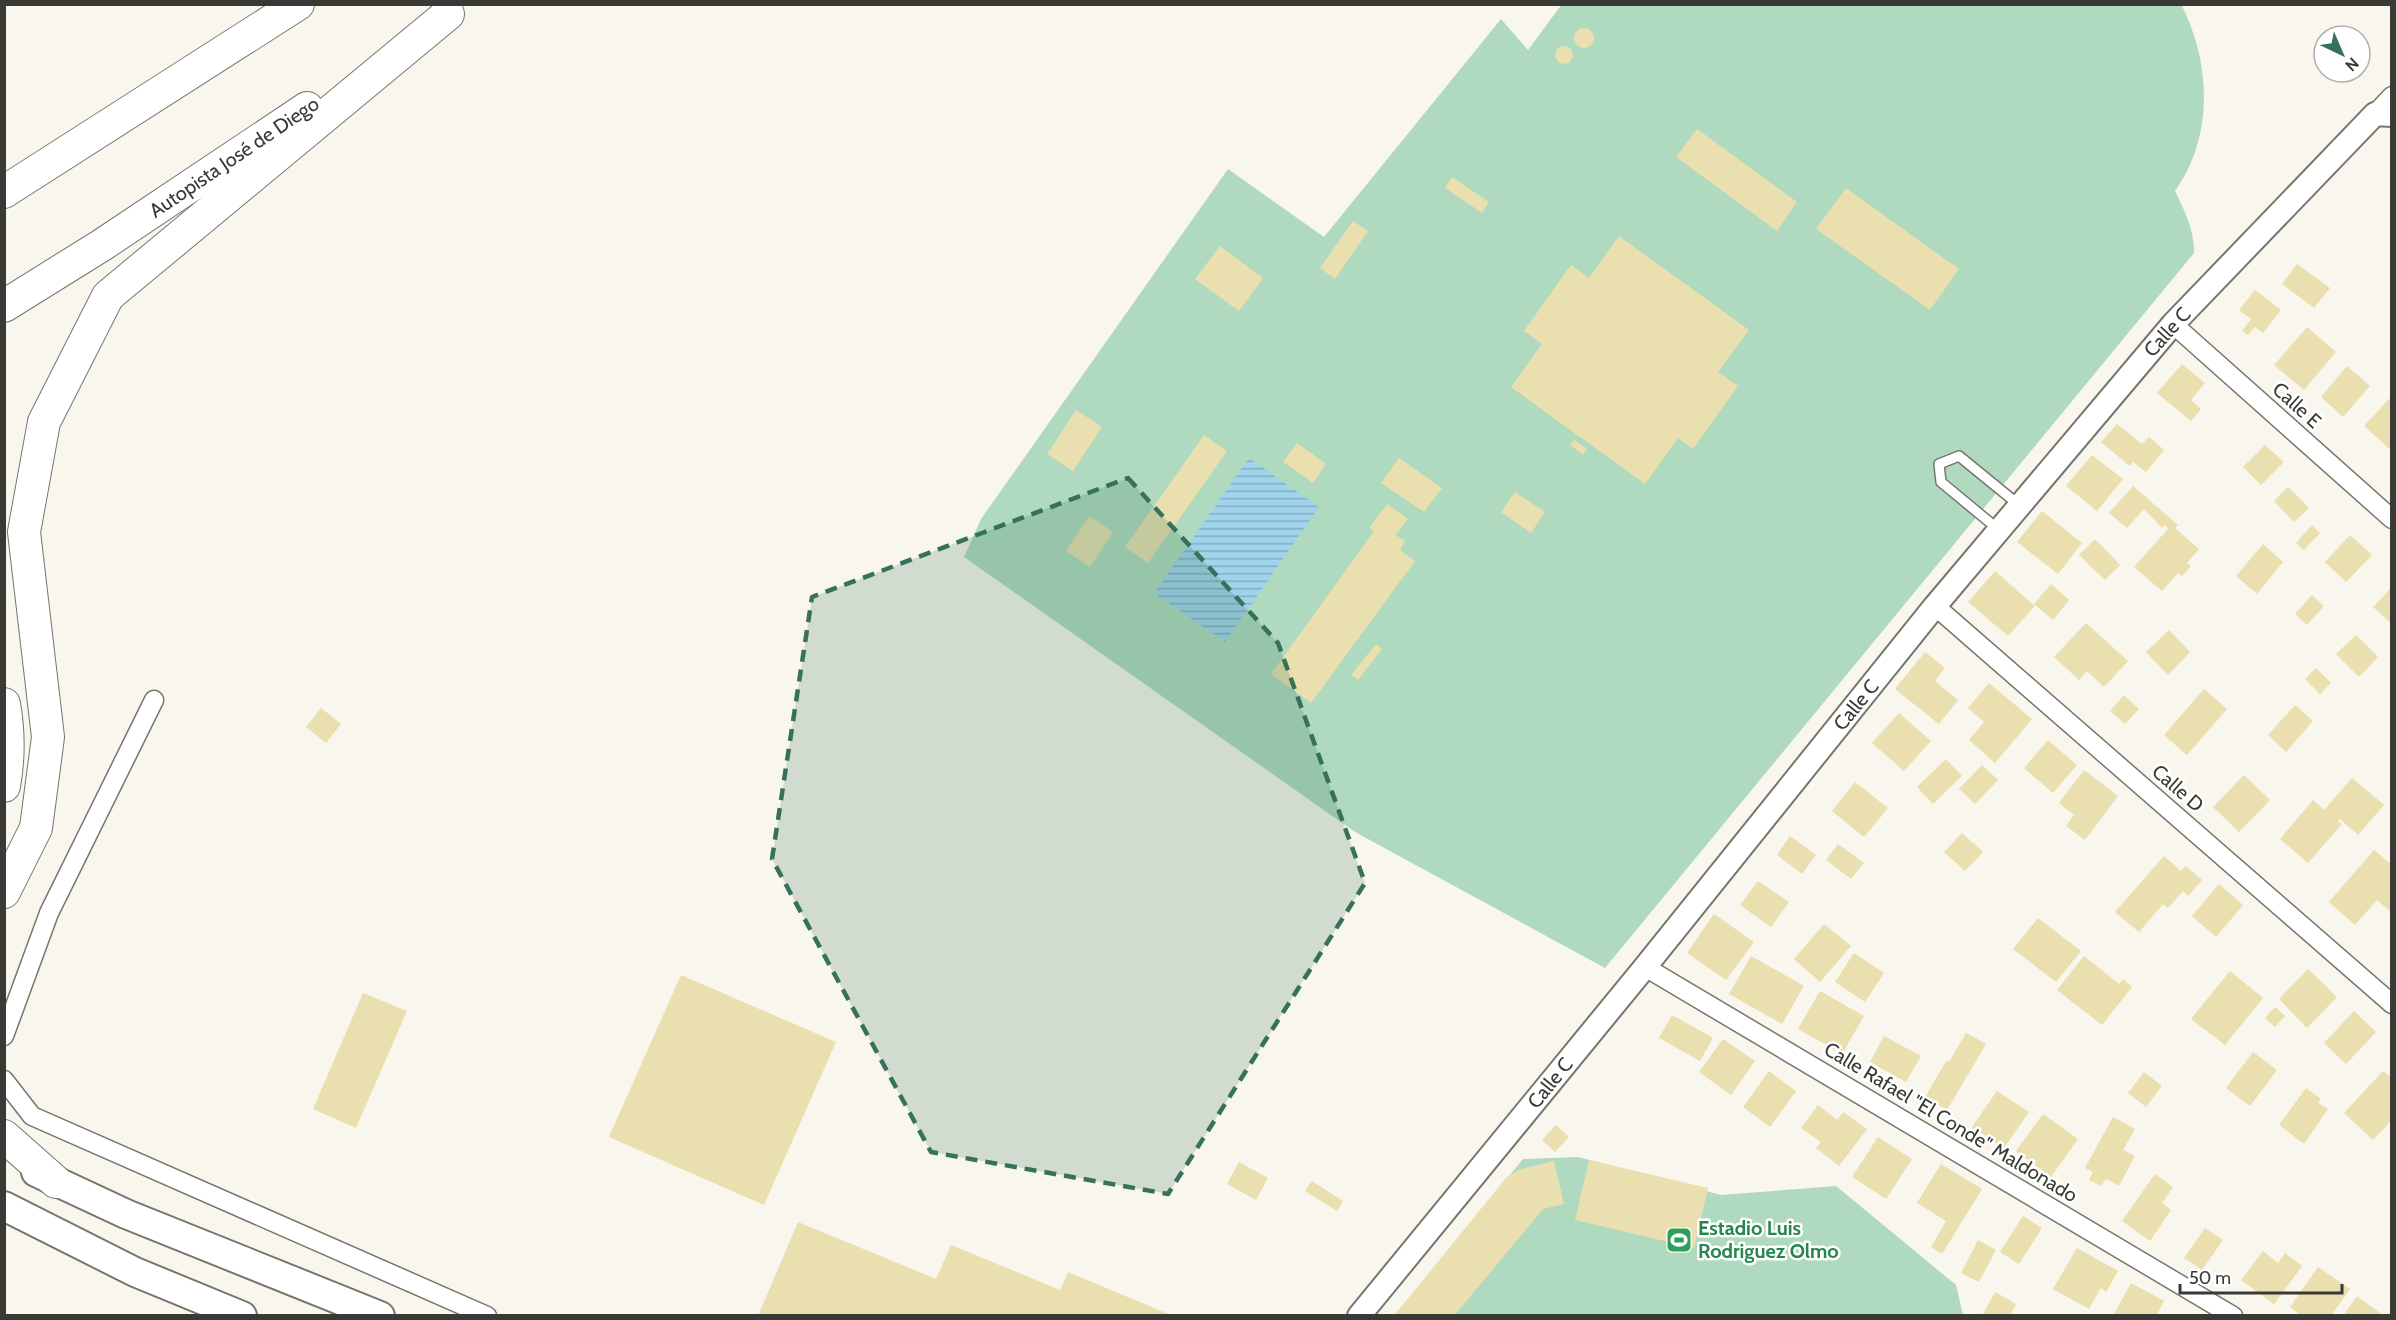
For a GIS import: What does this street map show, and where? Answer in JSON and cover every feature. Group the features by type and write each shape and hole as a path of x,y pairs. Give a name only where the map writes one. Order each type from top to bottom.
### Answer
{"highway":[{"path":"4,192 298,4"},
{"path":"4,892 36,828 48,736 24,532 44,422 108,296 455,9"},
{"name":"Autopista José de Diego","path":"4,306 102,245 455,9"},
{"path":"4,704 8,726 8,766 4,786"},
{"path":"4,1136 56,1182"}],"main road":[{"path":"4,1156 126,1214 380,1316"},
{"path":"4,1206 135,1272 242,1316"}],"street":[{"path":"2383,114 2391,96"},
{"name":"Calle C","path":"1359,1316 1645,967 1935,606 2173,324 2383,114"},
{"name":"Calle E","path":"2173,324 2391,519"},
{"name":"Calle D","path":"1935,606 2391,1004"},
{"path":"4,1036 49,913 154,700"},
{"name":"Calle Rafael \"El Conde\" Maldonado","path":"1645,967 2234,1316"},
{"path":"4,1080 32,1116 487,1316"}],"lane":[{"path":"2000,531 1941,482 1939,464 1959,456 2019,506"}],"highlighted area":[{"path":"1128,478 1278,643 1365,883 1168,1194 931,1152 772,859 812,597"}],"green space":[{"path":"1562,4 2181,4 2191,26 2203,74 2204,99 2197,147 2188,170 2175,191 2191,228 2194,253 1605,968 1355,832 964,557 981,519 1228,169 1324,237 1501,19 1528,50"},
{"name":"Estadio Luis Rodriguez Olmo","path":"1578,1157 1721,1195 1836,1186 1956,1285 1963,1315 1394,1316 1523,1159"}],"water":[{"path":"1249,458 1319,507 1225,642 1154,593"}],"building":[{"path":"1584,28 1591,31 1594,38 1591,45 1584,48 1577,45 1574,38 1577,31"},
{"path":"1560,46 1568,46 1573,51 1571,62 1560,64 1555,59 1555,51"},
{"path":"1697,129 1797,202 1777,231 1676,157"},
{"path":"1452,177 1489,202 1482,213 1445,188"},
{"path":"1846,188 1959,269 1930,310 1816,229"},
{"path":"1353,221 1368,231 1335,279 1320,268"},
{"path":"1619,236 1749,330 1718,372 1738,386 1693,449 1678,438 1645,484 1511,387 1542,344 1524,331 1571,265 1589,278"},
{"path":"1220,246 1263,278 1239,311 1195,279"},
{"path":"2297,264 2330,288 2314,308 2282,284"},
{"path":"2255,290 2281,310 2263,333 2255,327 2248,335 2242,331 2251,319 2239,310"},
{"path":"2307,327 2336,352 2304,390 2274,365"},
{"path":"2182,364 2205,383 2191,400 2201,409 2191,421 2157,393"},
{"path":"2347,366 2370,386 2343,417 2321,397"},
{"path":"2392,396 2392,451 2364,426"},
{"path":"1076,410 1102,427 1073,471 1047,454"},
{"path":"2117,424 2142,444 2149,437 2164,450 2146,472 2133,462 2130,466 2101,442"},
{"path":"1204,435 1227,451 1148,563 1125,547"},
{"path":"1574,440 1587,449 1583,455 1570,445"},
{"path":"1297,443 1326,464 1313,483 1283,462"},
{"path":"2265,445 2284,462 2261,485 2243,467"},
{"path":"2092,455 2123,479 2097,511 2066,486"},
{"path":"1399,458 1442,488 1424,512 1381,483"},
{"path":"2133,486 2178,525 2175,528 2199,549 2187,563 2191,566 2182,576 2178,573 2162,591 2134,567 2168,529 2164,525 2162,528 2144,509 2127,528 2109,513"},
{"path":"2288,487 2309,508 2294,522 2274,501"},
{"path":"1515,492 1545,512 1531,533 1501,512"},
{"path":"1387,504 1408,519 1396,535 1405,541 1400,550 1415,561 1311,703 1271,674 1374,531 1369,528"},
{"path":"2042,511 2082,543 2058,574 2017,542"},
{"path":"1089,516 1113,532 1090,567 1066,551"},
{"path":"2312,525 2320,533 2304,550 2296,543"},
{"path":"2350,535 2372,555 2346,582 2325,562"},
{"path":"2095,539 2120,565 2105,580 2079,555"},
{"path":"2263,544 2283,562 2257,594 2236,576"},
{"path":"1995,571 2035,606 2008,636 1968,602"},
{"path":"2051,584 2069,600 2053,620 2034,604"},
{"path":"2392,587 2392,624 2373,607"},
{"path":"2312,595 2324,606 2307,625 2295,614"},
{"path":"2086,623 2128,661 2104,687 2087,671 2079,680 2054,657"},
{"path":"2169,630 2190,652 2168,675 2146,652"},
{"path":"2356,635 2378,657 2359,677 2336,654"},
{"path":"1376,644 1382,649 1358,680 1351,675"},
{"path":"1925,652 1945,668 1935,681 1958,700 1939,724 1895,689"},
{"path":"2316,668 2331,683 2320,694 2305,679"},
{"path":"1989,683 2032,719 1995,763 1969,740 1984,722 1968,708"},
{"path":"2204,689 2227,709 2187,755 2164,735"},
{"path":"2124,695 2139,709 2125,724 2110,711"},
{"path":"2295,705 2313,721 2286,752 2268,735"},
{"path":"321,708 341,724 326,743 306,727"},
{"path":"1899,713 1931,741 1904,771 1872,743"},
{"path":"2048,740 2077,765 2053,793 2024,768"},
{"path":"1946,759 1962,776 1933,804 1917,787"},
{"path":"1982,765 1998,780 1975,804 1959,789"},
{"path":"2084,770 2118,796 2085,840 2066,826 2074,815 2059,803"},
{"path":"2244,775 2270,800 2239,832 2213,807"},
{"path":"2352,778 2384,805 2358,835 2340,819 2338,821 2342,824 2308,863 2280,839 2313,800 2324,810"},
{"path":"1855,782 1888,808 1864,837 1832,811"},
{"path":"1962,833 1983,852 1965,871 1944,852"},
{"path":"1790,836 1816,855 1802,874 1777,855"},
{"path":"1838,844 1864,863 1851,879 1826,860"},
{"path":"2374,850 2392,865 2392,913 2377,900 2355,925 2329,902"},
{"path":"2164,856 2181,871 2186,866 2202,880 2188,896 2183,891 2168,908 2163,904 2139,932 2115,912"},
{"path":"1758,881 1789,902 1771,927 1740,905"},
{"path":"2219,884 2243,905 2216,937 2192,916"},
{"path":"1714,914 1754,942 1726,980 1687,953"},
{"path":"2038,918 2081,951 2056,982 2013,949"},
{"path":"1824,924 1851,946 1820,982 1794,959"},
{"path":"1854,953 1884,973 1865,1002 1835,982"},
{"path":"1751,956 1804,986 1782,1024 1729,994"},
{"path":"2084,956 2119,984 2123,979 2132,987 2102,1025 2057,990"},
{"path":"2308,969 2337,997 2307,1028 2279,999"},
{"path":"2230,971 2263,998 2225,1045 2191,1019"},
{"path":"681,975 836,1042 764,1205 609,1137"},
{"path":"1820,991 1864,1016 1842,1054 1798,1029"},
{"path":"363,993 407,1011 356,1128 313,1109"},
{"path":"2275,1007 2285,1016 2275,1027 2265,1018"},
{"path":"2354,1011 2376,1032 2346,1064 2324,1043"},
{"path":"1672,1015 1713,1038 1700,1061 1659,1038"},
{"path":"1966,1033 1986,1044 1947,1110 1925,1097"},
{"path":"1884,1036 1921,1056 1906,1082 1870,1062"},
{"path":"1723,1039 1755,1061 1731,1095 1699,1072"},
{"path":"2253,1052 2277,1070 2250,1106 2226,1088"},
{"path":"1769,1071 1796,1091 1770,1127 1743,1107"},
{"path":"2383,1071 2392,1078 2392,1120 2373,1140 2344,1113"},
{"path":"2144,1072 2162,1086 2146,1107 2128,1093"},
{"path":"2306,1088 2321,1099 2318,1103 2328,1109 2304,1144 2279,1125"},
{"path":"1997,1091 2029,1112 2004,1148 1972,1127"},
{"path":"1818,1105 1837,1120 1843,1112 1867,1129 1839,1166 1816,1148 1821,1142 1801,1128"},
{"path":"2043,1114 2078,1139 2051,1177 2016,1151"},
{"path":"2113,1117 2135,1129 2123,1150 2135,1156 2119,1186 2106,1179 2101,1186 2089,1180 2093,1172 2085,1168"},
{"path":"1556,1125 1569,1137 1555,1152 1542,1140"},
{"path":"1878,1137 1912,1159 1886,1199 1852,1177"},
{"path":"1589,1160 1708,1188 1694,1248 1575,1220"},
{"path":"1554,1161 1564,1204 1543,1209 1454,1316 1394,1316 1506,1178 1518,1170"},
{"path":"1239,1162 1268,1178 1256,1200 1227,1184"},
{"path":"1941,1164 1982,1189 1942,1254 1931,1247 1946,1221 1917,1203"},
{"path":"2155,1174 2173,1187 2162,1203 2171,1210 2150,1241 2122,1221"},
{"path":"1312,1181 1343,1201 1337,1211 1305,1191"},
{"path":"2023,1216 2042,1228 2019,1264 2000,1252"},
{"path":"798,1222 936,1279 951,1245 1060,1290 1068,1272 1173,1316 758,1316"},
{"path":"2205,1228 2223,1240 2202,1270 2184,1258"},
{"path":"1978,1240 1996,1250 1979,1282 1961,1273"},
{"path":"2077,1248 2118,1271 2106,1292 2101,1288 2089,1309 2053,1289"},
{"path":"2263,1251 2278,1263 2285,1253 2302,1266 2274,1304 2241,1280"},
{"path":"2318,1267 2350,1289 2331,1316 2301,1316 2290,1307"},
{"path":"2131,1283 2164,1301 2156,1316 2113,1316"},
{"path":"1995,1292 2016,1304 2010,1316 1982,1316"},
{"path":"2357,1296 2384,1316 2343,1316"}],"place":[{"name":"Estadio Luis Rodriguez Olmo","path":"1679,1240"}]}
